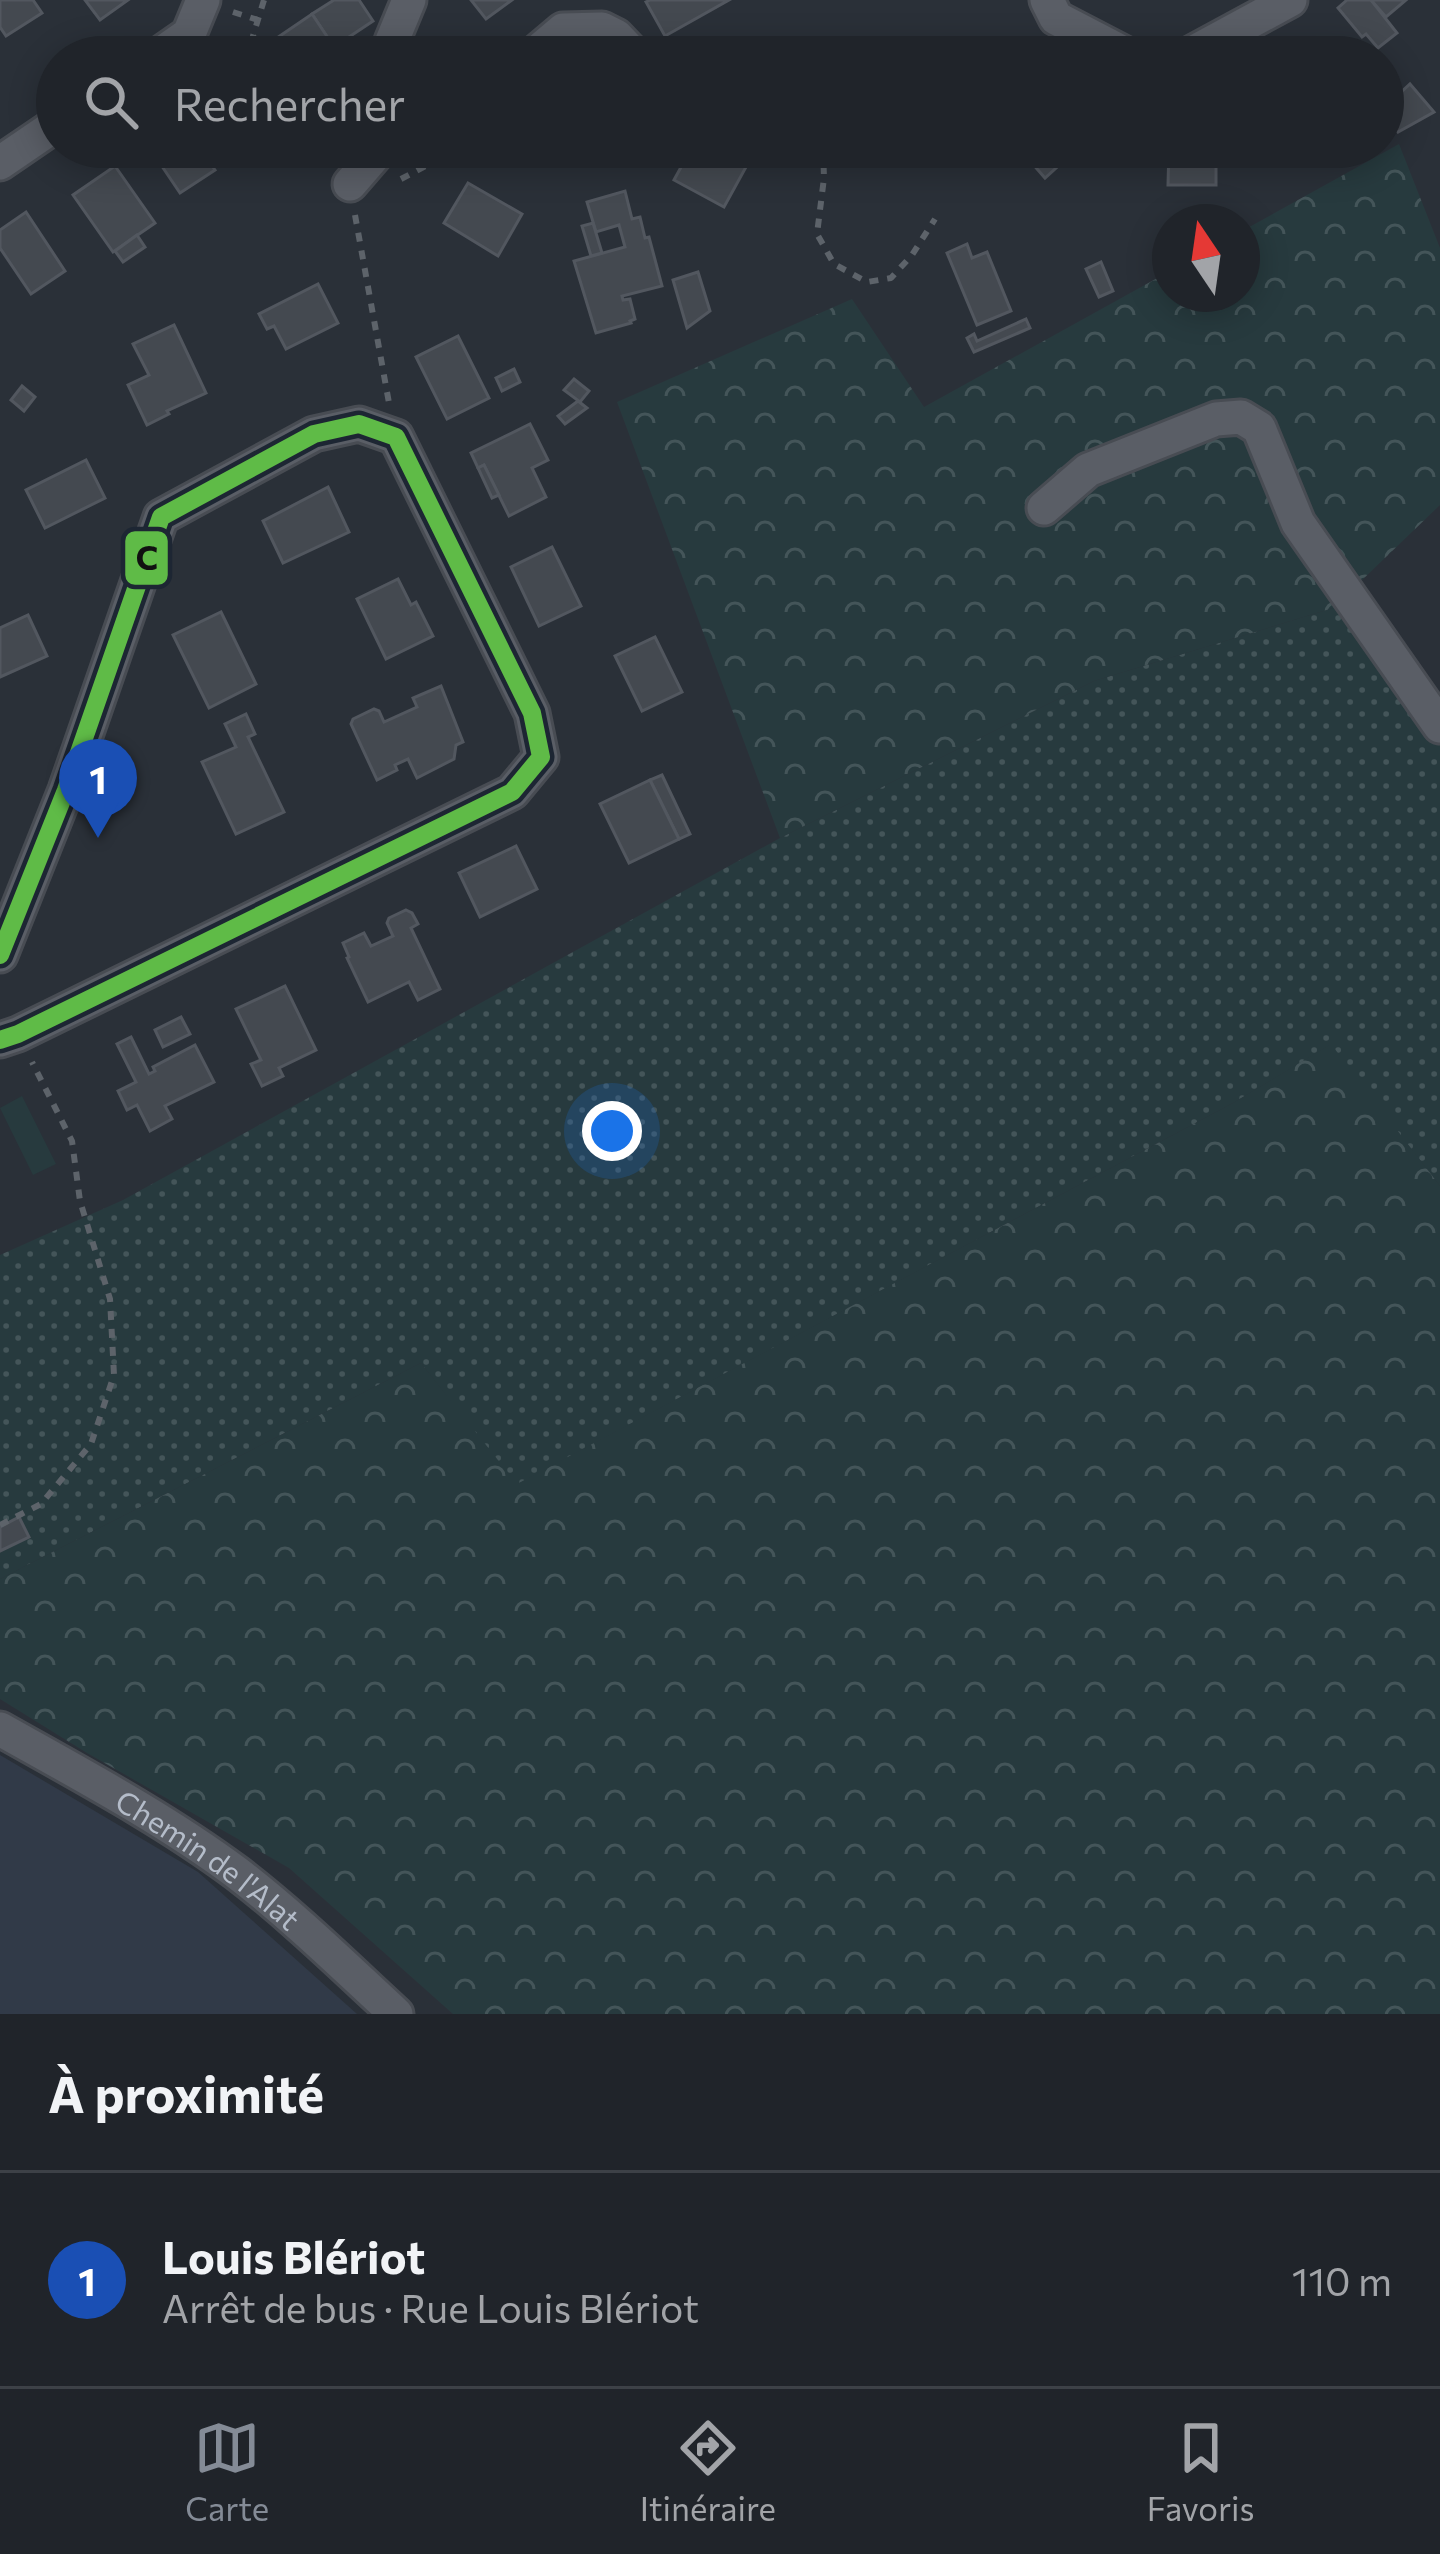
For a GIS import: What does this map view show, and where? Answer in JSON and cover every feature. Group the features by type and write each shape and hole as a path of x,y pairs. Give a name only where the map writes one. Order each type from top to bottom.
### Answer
{"street":[{"path":"186,36 203,0"},
{"path":"394,36 409,0"},
{"path":"1047,0 1056,18 1091,36"},
{"path":"1224,36 1290,0"},
{"path":"555,36 595,15"},
{"path":"0,163 36,138"},
{"path":"351,195 368,168"},
{"path":"1044,508 1088,470 1216,419 1241,417 1259,428 1298,523 1440,726"},
{"path":"0,955 66,790 161,517 314,434 359,424 396,437 532,713 541,758 512,792 9,1037"},
{"name":"Chemin de l'Alat","path":"0,1729 236,1872 397,2014"}],"path":[{"path":"253,36 264,0"},
{"path":"390,185 422,168"},
{"path":"824,168 817,234 834,264 867,282 891,278 935,219"},
{"path":"351,195 396,437"},
{"path":"0,1525 41,1504 91,1444 114,1375 110,1299 80,1201 72,1142 9,1037"}],"shaded area":[{"path":"0,1755 198,1872 357,2014 0,2014"}],"green space":[{"path":"1404,157 1440,248 1440,505 1333,608 1094,681 780,838 617,402 852,299 924,407 1152,281 1152,312 1260,312 1260,221 1356,168 1404,168"},
{"path":"1344,597 1440,724 1440,1186 1330,1045 1233,1103 516,1485 421,1363 0,1579 0,1255 123,1200 780,838 1094,681 1333,608"},
{"path":"1331,1044 1440,1186 1440,2014 453,2014 289,1868 0,1699 0,1579 421,1363 517,1484 1233,1103"},
{"path":"22,1096 56,1164 33,1175 0,1108"}],"building":[{"path":"0,0 33,0 42,13 6,36 0,27"},
{"path":"85,0 128,0 100,20"},
{"path":"334,0 359,0 373,21 350,36 327,36 312,14"},
{"path":"471,0 512,0 486,19"},
{"path":"729,0 665,36 646,2"},
{"path":"1347,0 1371,0 1397,33 1361,36 1338,8"},
{"path":"1371,0 1406,0 1386,17"},
{"path":"312,14 327,36 280,36"},
{"path":"1410,84 1434,112 1404,129 1404,90"},
{"path":"116,168 155,223 113,252 73,195"},
{"path":"163,168 214,168 215,170 180,193"},
{"path":"681,168 745,168 724,207 674,180"},
{"path":"1036,168 1056,168 1045,178"},
{"path":"1168,168 1216,168 1216,185 1168,185"},
{"path":"468,183 522,214 498,256 444,223"},
{"path":"625,191 632,219 640,217 645,238 649,237 662,286 622,296 630,299 635,319 596,333 574,261 625,247 619,225 596,232 587,202"},
{"path":"26,212 65,271 31,294 0,248 0,230"},
{"path":"593,223 602,253 591,256 582,226"},
{"path":"137,235 145,247 123,262 115,251"},
{"path":"967,244 972,258 987,252 1011,311 977,325 947,253"},
{"path":"1101,262 1113,291 1099,297 1086,269"},
{"path":"698,272 710,311 687,328 673,280"},
{"path":"318,284 338,323 286,349 274,326 267,329 259,314"},
{"path":"1026,319 1030,328 974,352 967,338 974,334 977,341"},
{"path":"174,325 206,393 147,425 128,385 149,375 133,344"},
{"path":"458,336 489,398 447,419 416,357"},
{"path":"514,369 520,382 502,391 496,378"},
{"path":"574,379 589,391 580,402 564,390"},
{"path":"22,386 35,397 24,411 11,400"},
{"path":"578,401 587,408 565,424 558,416"},
{"path":"530,424 548,460 532,468 546,497 509,516 484,465 478,468 471,453"},
{"path":"86,460 105,498 45,528 26,490"},
{"path":"484,465 499,495 492,498 478,468"},
{"path":"328,487 349,532 283,563 263,521"},
{"path":"552,547 581,606 539,626 511,567"},
{"path":"398,579 433,636 386,659 357,599"},
{"path":"221,612 256,684 209,708 173,635"},
{"path":"28,615 47,656 0,677 0,628"},
{"path":"655,637 682,692 642,711 615,656"},
{"path":"441,686 463,742 456,745 454,759 417,778 408,759 377,780 351,724 353,719 374,709 384,722 417,707 413,698"},
{"path":"246,714 255,734 248,737 284,812 236,834 202,762 236,747 225,724"},
{"path":"662,775 690,834 679,839 650,780"},
{"path":"650,780 679,839 629,863 600,804"},
{"path":"516,846 537,889 480,917 459,873"},
{"path":"406,910 418,924 411,928 440,989 418,1000 409,982 368,1002 343,943 364,933 371,946 393,936 389,918"},
{"path":"285,986 316,1050 279,1068 283,1076 262,1086 251,1064 261,1060 236,1009"},
{"path":"181,1017 190,1034 163,1047 155,1030"},
{"path":"131,1037 149,1074 155,1071 153,1067 195,1045 214,1082 165,1106 172,1119 150,1131 137,1105 127,1110 118,1091 136,1082 117,1044"},
{"path":"19,1517 29,1537 0,1551 0,1527"}],"transit line":[{"name":"C","path":"0,955 66,790 161,517 314,434 359,424 396,437 532,713 541,757 512,792 0,1040"}],"place":[{"name":"Louis Blériot","path":"98,838"}]}
